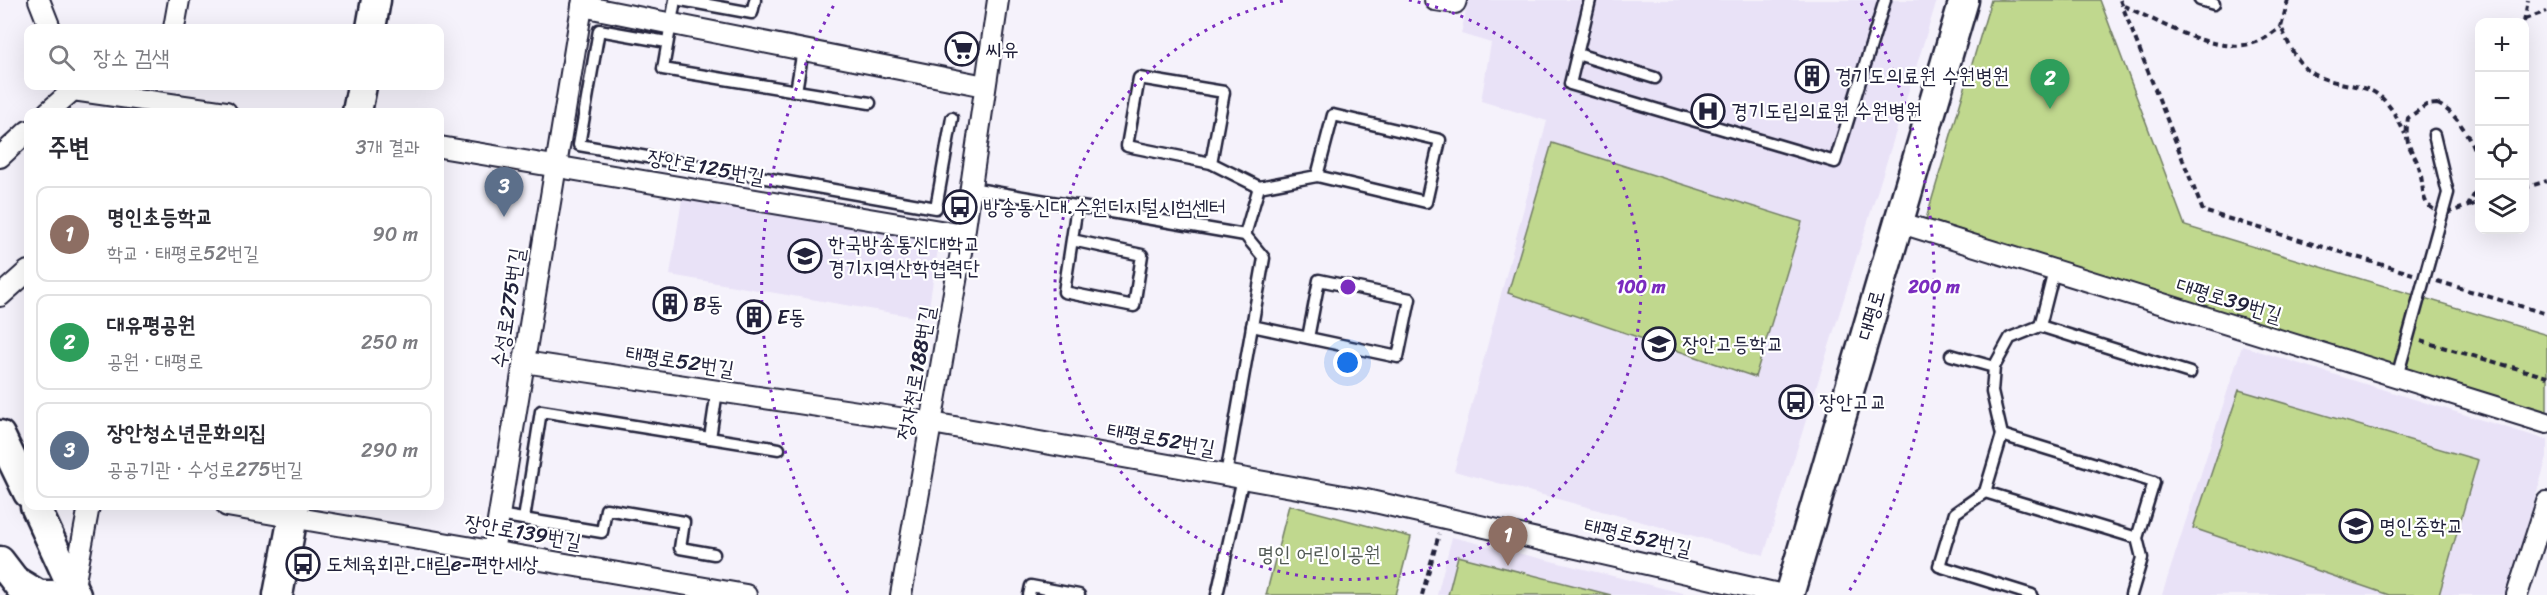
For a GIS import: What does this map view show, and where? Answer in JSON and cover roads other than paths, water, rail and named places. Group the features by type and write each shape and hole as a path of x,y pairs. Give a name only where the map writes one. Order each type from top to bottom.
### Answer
{"street":[{"path":"39,0 48,24"},
{"path":"175,24 179,0"},
{"path":"372,24 376,0"},
{"name":"정자천로188번길","path":"901,595 964,235 998,0"},
{"path":"1435,0 1455,3 1456,0"},
{"name":"대평로","path":"1789,595 1964,0"},
{"path":"582,3 669,33 803,50 985,86"},
{"name":"수성로275번길","path":"493,552 582,3"},
{"path":"52,108 71,90"},
{"path":"88,90 205,108"},
{"path":"358,108 361,90"},
{"name":"장안로125번길","path":"444,148 964,235"},
{"name":"대평로39번길","path":"1898,222 2547,423"},
{"path":"0,296 24,275"},
{"name":"태평로52번길","path":"524,362 932,423 1235,477 1444,516 1783,595"},
{"path":"0,435 24,485"},
{"path":"2517,595 2547,502"},
{"path":"36,510 56,549 64,593"},
{"path":"64,593 88,510"},
{"path":"279,595 294,511"},
{"name":"장안로139번길","path":"294,511 493,552 746,595"},
{"path":"14,579 39,595 64,593"}],"lane":[{"path":"675,0 663,69 870,104"},
{"path":"681,0 752,13 755,0"},
{"path":"1590,0 1570,84 1835,162 1885,0"},
{"path":"2200,0 2214,4"},
{"path":"669,33 599,30 579,145 936,208 951,118"},
{"path":"796,91 803,50"},
{"path":"1577,54 1655,78"},
{"path":"1211,163 1224,92 1139,78 1127,146 1211,163 1259,187 1317,176 1426,202 1440,140 1333,115 1317,176"},
{"path":"2397,377 2448,193 2434,135"},
{"path":"1245,235 1259,187"},
{"path":"971,188 1245,235 1264,258 1252,326 1235,477 1217,595"},
{"path":"1072,240 1142,255 1134,306 1064,292 1077,206"},
{"path":"2040,326 2054,272"},
{"path":"1252,326 1308,338 1398,357 1410,299 1319,280 1308,338"},
{"path":"2032,595 1939,566 1955,513 1985,492 2002,435 1992,392 1994,367 2010,338 2040,326 2190,373"},
{"path":"1951,355 1994,367"},
{"path":"710,438 717,391"},
{"path":"524,519 541,411 779,449"},
{"path":"2002,435 2154,482 2137,538 2142,558 2131,595"},
{"path":"1985,492 2137,538"},
{"path":"499,515 602,532 606,509 684,522 680,548 714,554"},
{"path":"1029,595 1031,586 1079,595"}],"place":[{"name":"씨유","path":"962,49"},
{"name":"경기도의료원 수원병원","path":"1812,76"},
{"name":"대유평공원","path":"2050,109"},
{"name":"경기도립의료원 수원병원","path":"1708,111"},
{"name":"방송통신대.수원디지털시험센터","path":"960,207"},
{"name":"장안청소년문화의집","path":"504,217"},
{"name":"한국방송통신대학교 경기지역산학협력단","path":"805,256"},
{"name":"B동","path":"670,304"},
{"name":"E동","path":"754,317"},
{"name":"장안고등학교","path":"1659,344"},
{"name":"장안고교","path":"1796,402"},
{"name":"명인중학교","path":"2356,526"},
{"name":"도체육회관.대림e-편한세상","path":"303,564"},
{"name":"명인초등학교","path":"1508,566"}],"park label":[{"name":"명인 어린이공원","path":"1319,554"}]}
